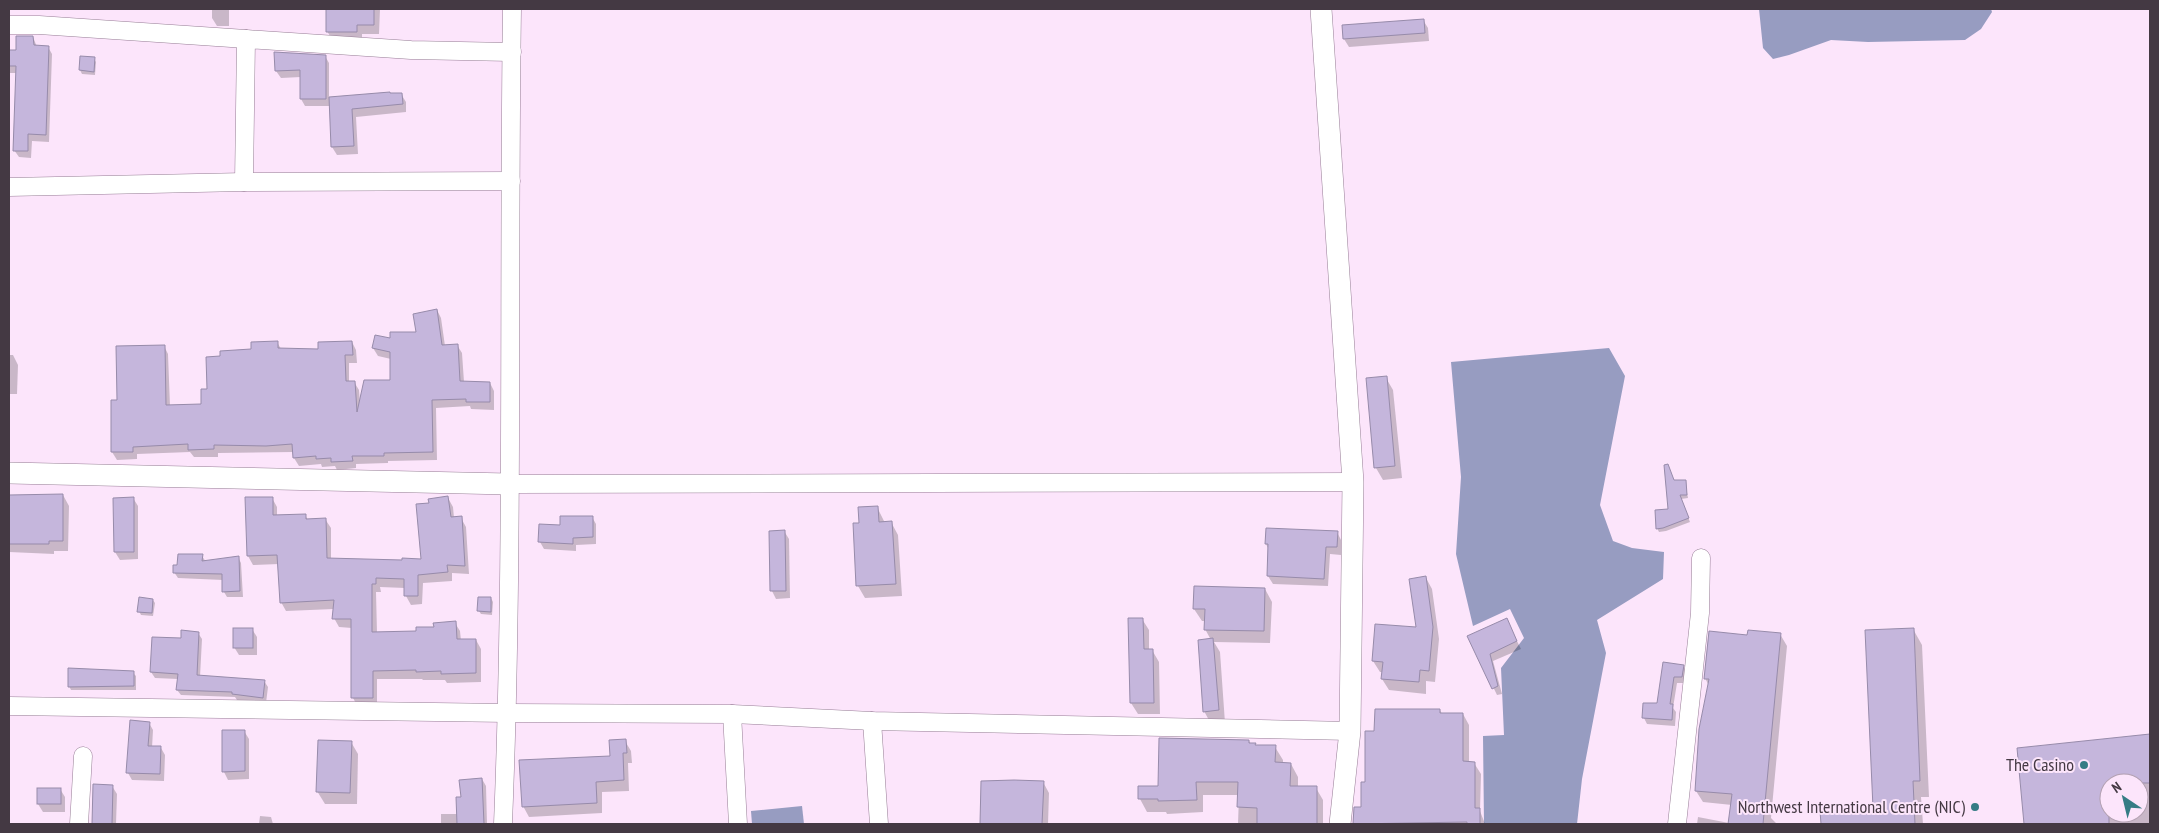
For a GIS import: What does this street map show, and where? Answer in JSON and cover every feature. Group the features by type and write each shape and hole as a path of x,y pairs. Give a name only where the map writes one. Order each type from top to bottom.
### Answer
{"street":[{"path":"503,824 507,713 512,9"},
{"path":"1321,9 1353,482 1350,731 1340,824"},
{"path":"9,25 39,25 411,50 512,52"},
{"path":"244,182 246,39"},
{"path":"9,187 244,182 511,180"},
{"path":"9,473 509,484 1353,482"},
{"path":"1677,824 1700,613 1702,558"},
{"path":"9,706 732,714 872,721 1350,731"},
{"path":"732,714 738,824"},
{"path":"872,721 879,824"},
{"path":"79,824 83,756"}],"water":[{"path":"1759,9 1991,9 1992,12 1981,29 1965,40 1868,42 1831,40 1773,59 1763,48"},
{"path":"1609,348 1625,376 1600,505 1613,541 1632,548 1664,552 1663,579 1597,620 1606,653 1582,779 1577,824 1484,824 1483,736 1504,735 1501,668 1524,638 1510,609 1473,626 1456,554 1461,477 1451,362"},
{"path":"802,806 804,824 752,824 751,811"}],"building":[{"path":"326,9 374,9 374,25 357,25 357,32 326,32"},
{"path":"1424,19 1425,33 1343,39 1342,25"},
{"path":"16,36 33,36 34,45 49,46 46,135 28,134 28,151 13,151 16,66 9,66 9,50 16,50"},
{"path":"274,52 326,55 326,99 300,99 300,70 275,71"},
{"path":"80,56 95,57 94,72 79,70"},
{"path":"390,92 402,93 403,104 352,109 354,146 331,147 329,97"},
{"path":"437,309 442,345 458,344 460,381 490,382 490,402 466,402 466,399 432,400 433,452 384,453 384,456 352,456 353,461 331,462 331,458 316,459 316,456 293,458 292,444 266,446 214,445 214,449 188,450 188,444 133,447 133,452 111,452 111,400 117,400 116,346 165,345 166,405 201,404 201,389 207,389 206,357 220,356 220,351 251,349 251,342 278,341 278,348 318,349 318,342 352,341 353,355 345,355 346,381 355,381 357,412 364,380 390,380 390,352 372,348 375,335 390,338 390,332 416,332 413,314"},
{"path":"1387,376 1395,466 1374,468 1366,378"},
{"path":"1668,464 1674,480 1686,480 1687,495 1680,495 1689,518 1656,529 1655,510 1668,509 1664,465"},
{"path":"63,494 63,541 49,541 49,544 9,544 9,495"},
{"path":"448,496 451,517 462,516 465,566 447,565 448,572 418,575 418,596 404,596 404,579 376,578 376,584 372,584 372,632 416,631 416,627 434,627 433,623 456,621 457,639 476,639 476,673 441,674 441,671 416,672 416,670 373,671 373,698 351,698 351,619 332,619 334,600 280,603 277,555 247,556 245,497 273,497 273,515 306,514 306,519 326,518 327,558 402,560 402,558 421,559 416,504 429,503 428,499"},
{"path":"134,497 134,552 114,552 113,498"},
{"path":"878,506 879,522 892,521 896,584 856,586 853,523 859,523 858,507"},
{"path":"560,516 593,516 593,537 573,538 573,544 538,542 539,524 560,525"},
{"path":"1266,528 1338,531 1337,547 1326,547 1324,579 1267,576 1268,544 1265,544"},
{"path":"785,530 786,591 770,591 769,531"},
{"path":"178,554 203,554 202,561 239,556 240,591 222,592 222,574 173,573 173,565 177,565"},
{"path":"1426,576 1433,627 1429,671 1420,670 1419,682 1381,679 1383,662 1372,661 1375,624 1416,627 1409,579"},
{"path":"1194,586 1265,588 1264,631 1204,630 1205,609 1193,609"},
{"path":"139,597 153,599 152,613 137,612"},
{"path":"478,597 491,597 491,612 477,611"},
{"path":"1128,618 1143,618 1144,649 1153,649 1154,703 1130,703"},
{"path":"1507,618 1517,641 1490,654 1498,686 1492,689 1467,636"},
{"path":"233,628 253,628 253,648 233,648"},
{"path":"1914,628 1920,781 1913,781 1915,824 1821,824 1820,811 1873,808 1865,630"},
{"path":"181,630 199,632 197,675 265,680 263,698 232,694 232,692 176,690 178,674 150,672 152,637 181,638"},
{"path":"1748,630 1781,633 1763,824 1728,824 1732,794 1695,791 1699,729 1709,679 1704,679 1709,631 1747,635"},
{"path":"1213,638 1219,710 1203,712 1198,640"},
{"path":"1663,662 1684,665 1682,677 1674,677 1670,704 1673,704 1672,720 1642,718 1643,703 1657,703"},
{"path":"68,668 134,671 134,686 68,687"},
{"path":"1375,709 1440,709 1440,713 1463,713 1463,761 1475,762 1475,808 1480,808 1480,824 1467,824 1467,822 1353,824 1354,807 1361,807 1361,782 1365,782 1365,731 1374,731"},
{"path":"130,720 150,722 148,746 161,746 160,774 126,773"},
{"path":"222,730 245,730 245,771 222,772"},
{"name":"The Casino","path":"2150,734 2150,783 2149,773 2099,773 2099,823 2109,824 2024,824 2017,748"},
{"path":"1159,738 1249,740 1249,743 1256,743 1255,745 1276,745 1275,762 1291,763 1290,786 1317,786 1317,824 1257,824 1257,808 1237,807 1238,782 1196,782 1197,800 1158,801 1158,799 1138,799 1138,786 1158,786"},
{"path":"626,739 627,753 623,753 624,780 596,782 597,803 522,807 519,760 610,756 609,740"},
{"path":"318,740 352,741 350,793 316,792"},
{"path":"482,778 484,824 457,824 456,797 461,797 459,780"},
{"path":"981,781 1044,781 1042,824 980,824"},
{"path":"93,784 113,785 112,824 92,824"},
{"path":"37,788 61,788 61,804 37,804"}],"place":[{"name":"The Casino","path":"2084,765"},
{"name":"Northwest International Centre (NIC)","path":"1975,807"}]}
